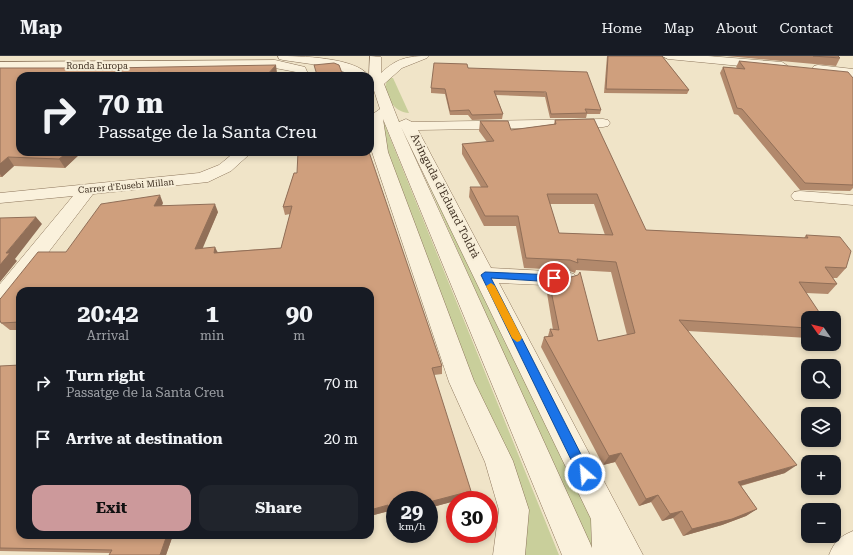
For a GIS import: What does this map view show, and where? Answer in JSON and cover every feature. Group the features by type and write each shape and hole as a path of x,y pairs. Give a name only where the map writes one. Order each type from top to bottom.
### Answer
{"street":[{"name":"Ronda Europa","path":"3,59 218,56"},
{"name":"Ronda Europa","path":"194,65 225,56"},
{"path":"238,56 285,56 338,64 357,72"},
{"path":"423,56 398,64 386,74 378,92 376,116 380,152 462,382 499,461 514,510 509,555"},
{"path":"668,56 853,73"},
{"name":"Avinguda d'Eduard Toldrà","path":"360,58 376,64 375,75 378,92 578,555"},
{"name":"Avinguda d'Eduard Toldrà","path":"360,58 362,67 365,72"},
{"name":"Ronda Europa","path":"3,59 194,65 266,64 292,67 301,70 302,72"},
{"name":"Avinguda d'Eduard Toldrà","path":"378,92 402,118 414,136 606,517 608,555"},
{"path":"408,126 603,123"},
{"name":"Carrer d'Eusebi Millan","path":"0,198 202,178 225,168 239,156"},
{"path":"0,299 88,189"},
{"path":"800,196 853,200"},
{"path":"485,275 567,279"},
{"path":"606,517 627,555"},
{"path":"845,555 853,547"}],"green space":[{"path":"388,78 393,78 409,113 400,111 388,98 384,90"},
{"path":"395,117 402,123 595,515 592,554 418,161 413,155"},
{"path":"382,118 559,555 522,555 470,380 388,160"}],"building":[{"path":"608,56 662,56 689,90 606,89"},
{"path":"813,56 838,56 840,58"},
{"path":"739,61 848,72 853,78 853,185 805,183 742,109 737,108 723,67 745,69"},
{"path":"334,63 339,65 342,72 316,72 314,65"},
{"path":"434,63 467,64 468,68 587,72 601,110 585,109 587,113 551,114 546,92 494,91 503,114 472,115 469,110 450,111 445,89 431,88"},
{"path":"276,65 270,72 16,72 16,156 63,156 59,159 8,157 0,164 0,68"},
{"path":"594,119 646,230 808,238 806,235 840,237 851,251 846,268 825,267 837,284 799,282 818,311 801,311 801,328 679,320 797,465 738,482 757,509 732,519 692,529 682,511 670,514 658,495 646,499 621,453 609,456 544,337 553,336 550,329 559,330 548,276 571,277 578,275 580,272 598,341 635,333 616,262 577,259 578,263 570,260 526,258 518,216 485,216 470,187 488,187 462,144 494,141 480,121 508,121 511,130 556,124 555,120","holes":["547,194 597,194 613,235 559,233"]},
{"path":"298,156 370,156 442,366 432,368 471,491 446,491 446,498 438,500 438,491 386,491 386,506 374,509 374,287 16,287 16,322 1,323 0,299 38,252 66,252 101,204 160,195 154,206 215,204 195,249 215,247 214,253 281,248 292,206 283,207 294,173 297,173"},
{"path":"36,217 6,253 10,253 0,265 0,218"},
{"path":"16,365 16,539 166,539 160,555 109,555 112,550 0,548 0,366"}],"slow traffic":[{"path":"491,286 517,338"}],"route":[{"path":"554,278 485,275 585,474"}]}
